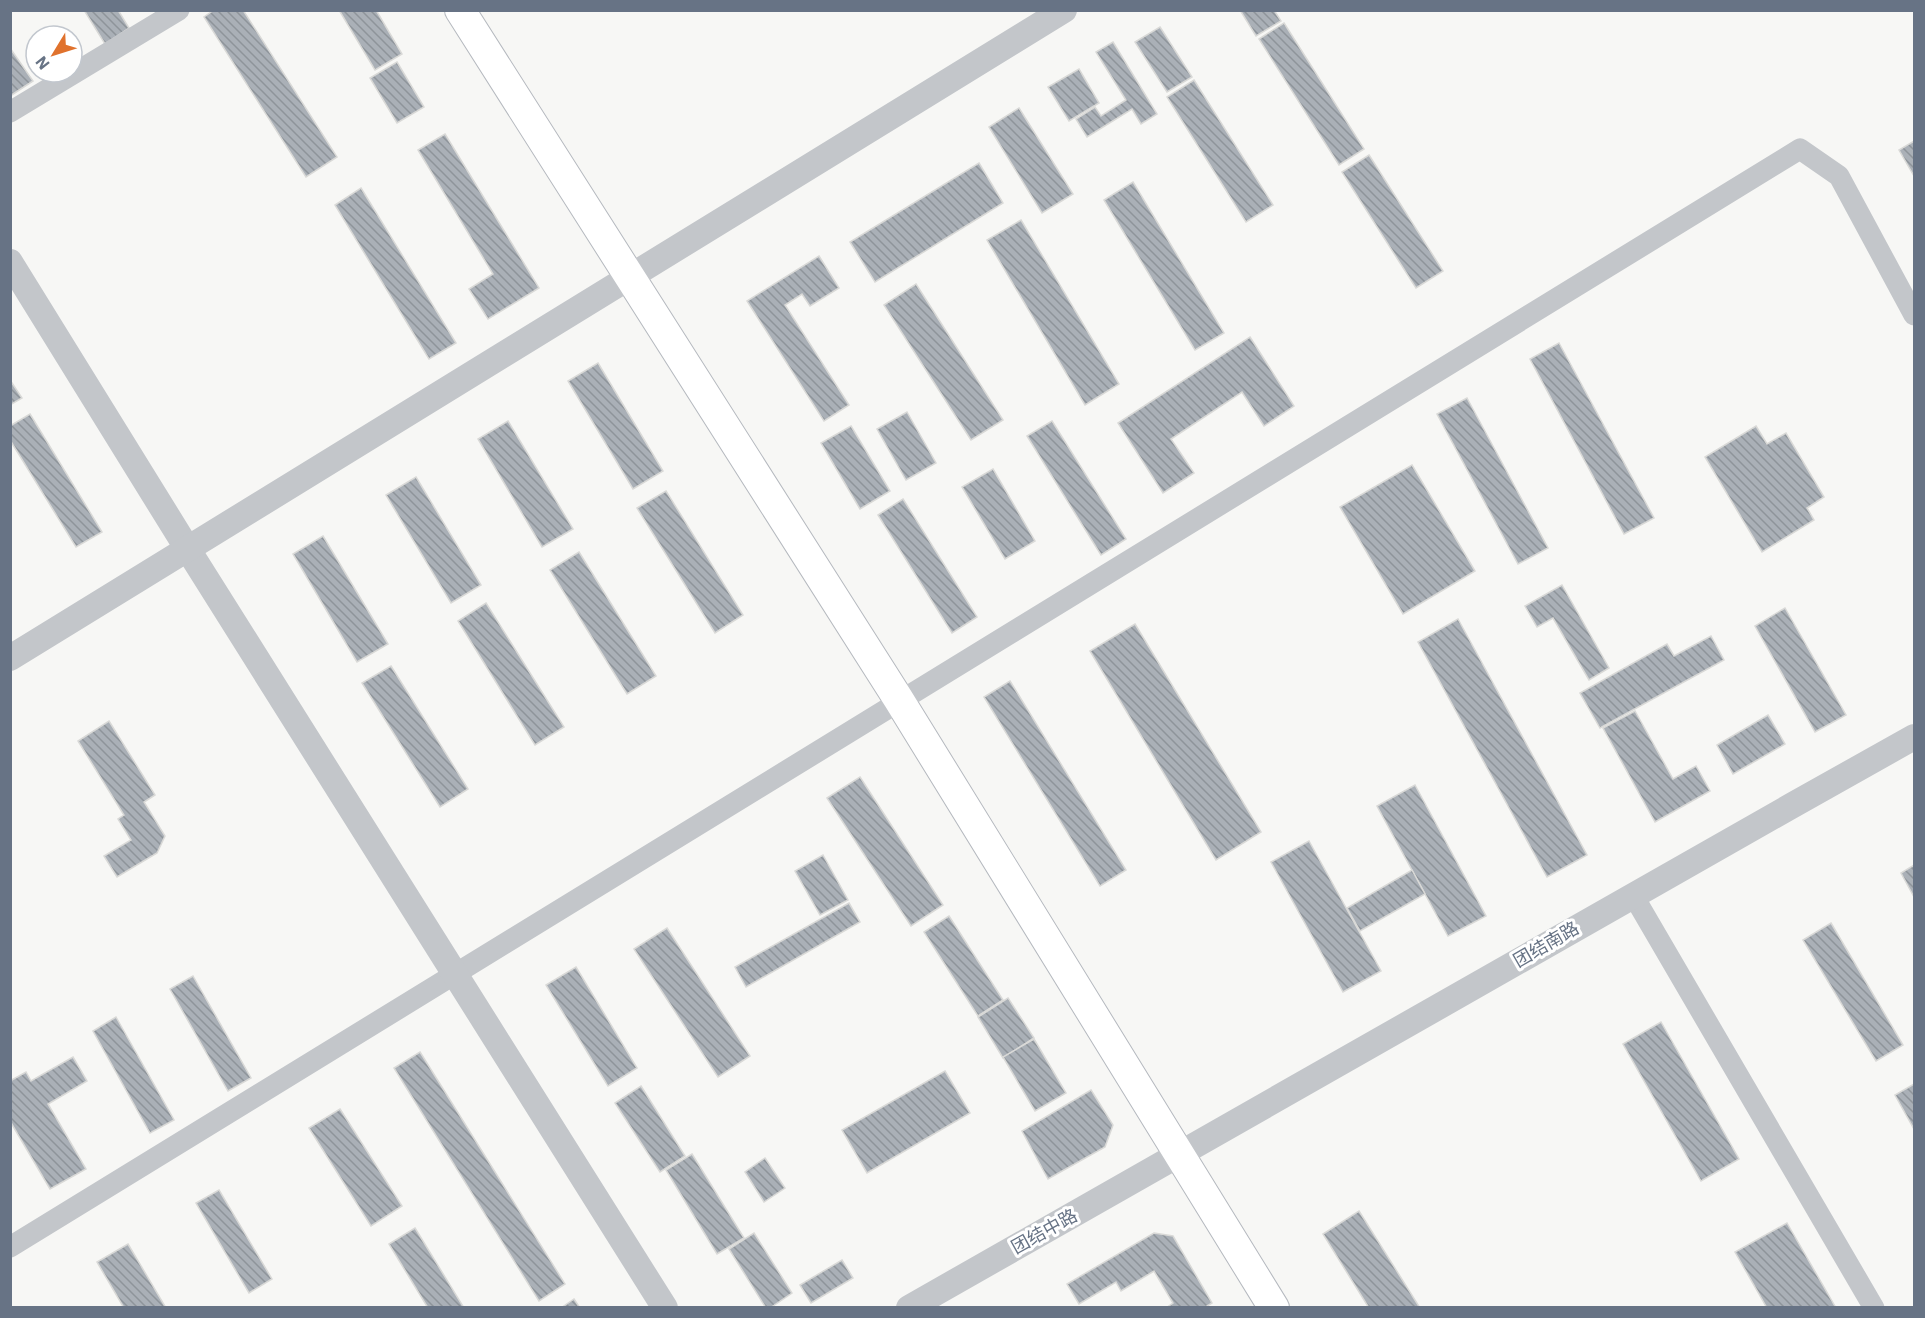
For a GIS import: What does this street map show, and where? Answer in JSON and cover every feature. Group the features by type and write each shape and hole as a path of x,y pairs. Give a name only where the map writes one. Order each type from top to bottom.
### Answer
{"main road":[{"path":"460,10 899,700 1274,1308"}],"street":[{"path":"10,112 179,10"},
{"path":"10,658 1064,10"},
{"path":"10,1246 1800,149 1839,176 1914,315"},
{"path":"10,262 665,1308"},
{"name":"团结南路","path":"1180,1155 1914,736"},
{"path":"1633,895 1874,1308"},
{"name":"团结中路","path":"909,1308 1180,1155"}],"building":[{"path":"84,10 118,10 129,28 105,44"},
{"path":"214,10 243,10 337,157 306,177 204,17"},
{"path":"339,10 376,10 402,54 375,70"},
{"path":"1240,10 1274,10 1281,21 1256,36"},
{"path":"1284,23 1364,149 1339,165 1259,39"},
{"path":"1160,27 1192,77 1167,92 1135,42"},
{"path":"1113,42 1157,114 1141,124 1132,109 1087,137 1076,119 1095,107 1101,116 1126,100 1096,52"},
{"path":"10,48 24,68 24,84 28,84 10,96"},
{"path":"397,62 424,107 397,123 370,78"},
{"path":"1079,69 1099,103 1069,121 1048,87"},
{"path":"1194,80 1273,205 1246,222 1167,97"},
{"path":"1019,108 1073,194 1042,213 989,127"},
{"path":"445,134 539,288 488,319 469,289 493,274 418,150"},
{"path":"1914,141 1914,176 1899,150"},
{"path":"1369,155 1443,271 1416,288 1342,172"},
{"path":"979,163 1003,203 875,282 850,242"},
{"path":"1133,182 1224,333 1195,350 1104,200"},
{"path":"361,188 456,343 429,359 335,205"},
{"path":"1021,220 1119,384 1085,405 987,240"},
{"path":"819,256 839,288 810,306 802,294 785,305 849,405 824,421 747,301"},
{"path":"916,284 1003,420 971,440 884,305"},
{"path":"1250,337 1294,406 1264,426 1242,392 1171,439 1194,473 1163,493 1118,423"},
{"path":"1559,343 1654,518 1624,534 1530,359"},
{"path":"598,363 663,471 633,489 568,381"},
{"path":"10,380 22,398 10,405"},
{"path":"1467,398 1548,548 1518,564 1437,414"},
{"path":"907,412 936,463 906,480 877,429"},
{"path":"30,414 102,532 76,547 10,440 10,426"},
{"path":"508,421 573,529 542,547 478,439"},
{"path":"1052,421 1126,539 1101,555 1027,436"},
{"path":"851,426 890,491 860,509 821,443"},
{"path":"1756,426 1767,444 1786,433 1824,497 1807,508 1814,520 1762,552 1705,457"},
{"path":"1412,465 1475,571 1403,614 1340,507"},
{"path":"993,469 1035,541 1005,559 962,487"},
{"path":"416,477 481,585 451,603 386,495"},
{"path":"666,491 743,615 715,633 637,508"},
{"path":"903,499 977,617 952,633 878,515"},
{"path":"323,536 388,644 357,662 293,554"},
{"path":"579,552 656,676 627,694 550,570"},
{"path":"1562,585 1609,668 1589,680 1553,618 1537,627 1525,606"},
{"path":"486,603 564,727 535,745 458,621"},
{"path":"1785,608 1846,715 1815,732 1755,626"},
{"path":"1458,619 1587,855 1547,877 1418,642"},
{"path":"1135,624 1261,832 1216,860 1090,651"},
{"path":"1711,636 1724,660 1600,728 1580,693 1667,644 1674,656"},
{"path":"391,666 468,789 440,807 362,683"},
{"path":"1010,681 1126,870 1100,886 984,697"},
{"path":"1635,711 1673,779 1696,766 1710,791 1655,822 1603,728"},
{"path":"1768,715 1785,744 1733,774 1717,745"},
{"path":"109,721 155,795 144,802 165,836 157,853 117,877 104,856 131,840 118,819 124,815 78,741"},
{"path":"860,777 943,905 911,926 827,798"},
{"path":"1415,785 1486,916 1448,936 1377,806"},
{"path":"1309,841 1381,971 1343,992 1271,862"},
{"path":"823,855 848,900 820,915 795,871"},
{"path":"1914,865 1914,897 1901,873"},
{"path":"1412,870 1425,894 1360,931 1347,908"},
{"path":"849,903 860,922 746,987 735,967"},
{"path":"949,916 1003,1000 978,1016 924,932"},
{"path":"1831,923 1903,1045 1876,1061 1803,940"},
{"path":"667,928 750,1056 718,1077 634,949"},
{"path":"576,967 637,1068 608,1086 546,985"},
{"path":"193,976 251,1078 228,1091 170,989"},
{"path":"1008,998 1034,1038 1003,1058 978,1017"},
{"path":"116,1017 174,1120 150,1133 93,1031"},
{"path":"1661,1022 1739,1159 1701,1181 1623,1044"},
{"path":"1034,1039 1066,1093 1035,1111 1003,1057"},
{"path":"420,1052 565,1284 539,1301 394,1068"},
{"path":"73,1057 87,1081 48,1104 86,1169 50,1189 10,1121 10,1081 26,1072 31,1081"},
{"path":"945,1071 970,1113 867,1173 842,1130"},
{"path":"1914,1084 1914,1129 1895,1095"},
{"path":"641,1086 685,1156 660,1172 615,1103"},
{"path":"1091,1090 1113,1125 1105,1147 1048,1179 1022,1131"},
{"path":"340,1109 402,1206 371,1226 309,1128"},
{"path":"692,1154 744,1238 717,1254 666,1170"},
{"path":"765,1158 785,1188 764,1202 745,1172"},
{"path":"219,1190 272,1279 249,1293 196,1203"},
{"path":"1359,1211 1420,1308 1369,1308 1323,1234"},
{"path":"1787,1223 1836,1308 1767,1308 1735,1252"},
{"path":"415,1228 464,1308 428,1308 389,1244"},
{"path":"754,1233 792,1293 770,1308 766,1308 729,1249"},
{"path":"1154,1233 1173,1236 1212,1303 1204,1308 1166,1308 1173,1303 1154,1271 1121,1291 1116,1282 1079,1304 1067,1284"},
{"path":"128,1244 166,1308 124,1308 97,1262"},
{"path":"842,1260 853,1278 811,1303 800,1285"},
{"path":"574,1299 580,1308 561,1308"}]}
